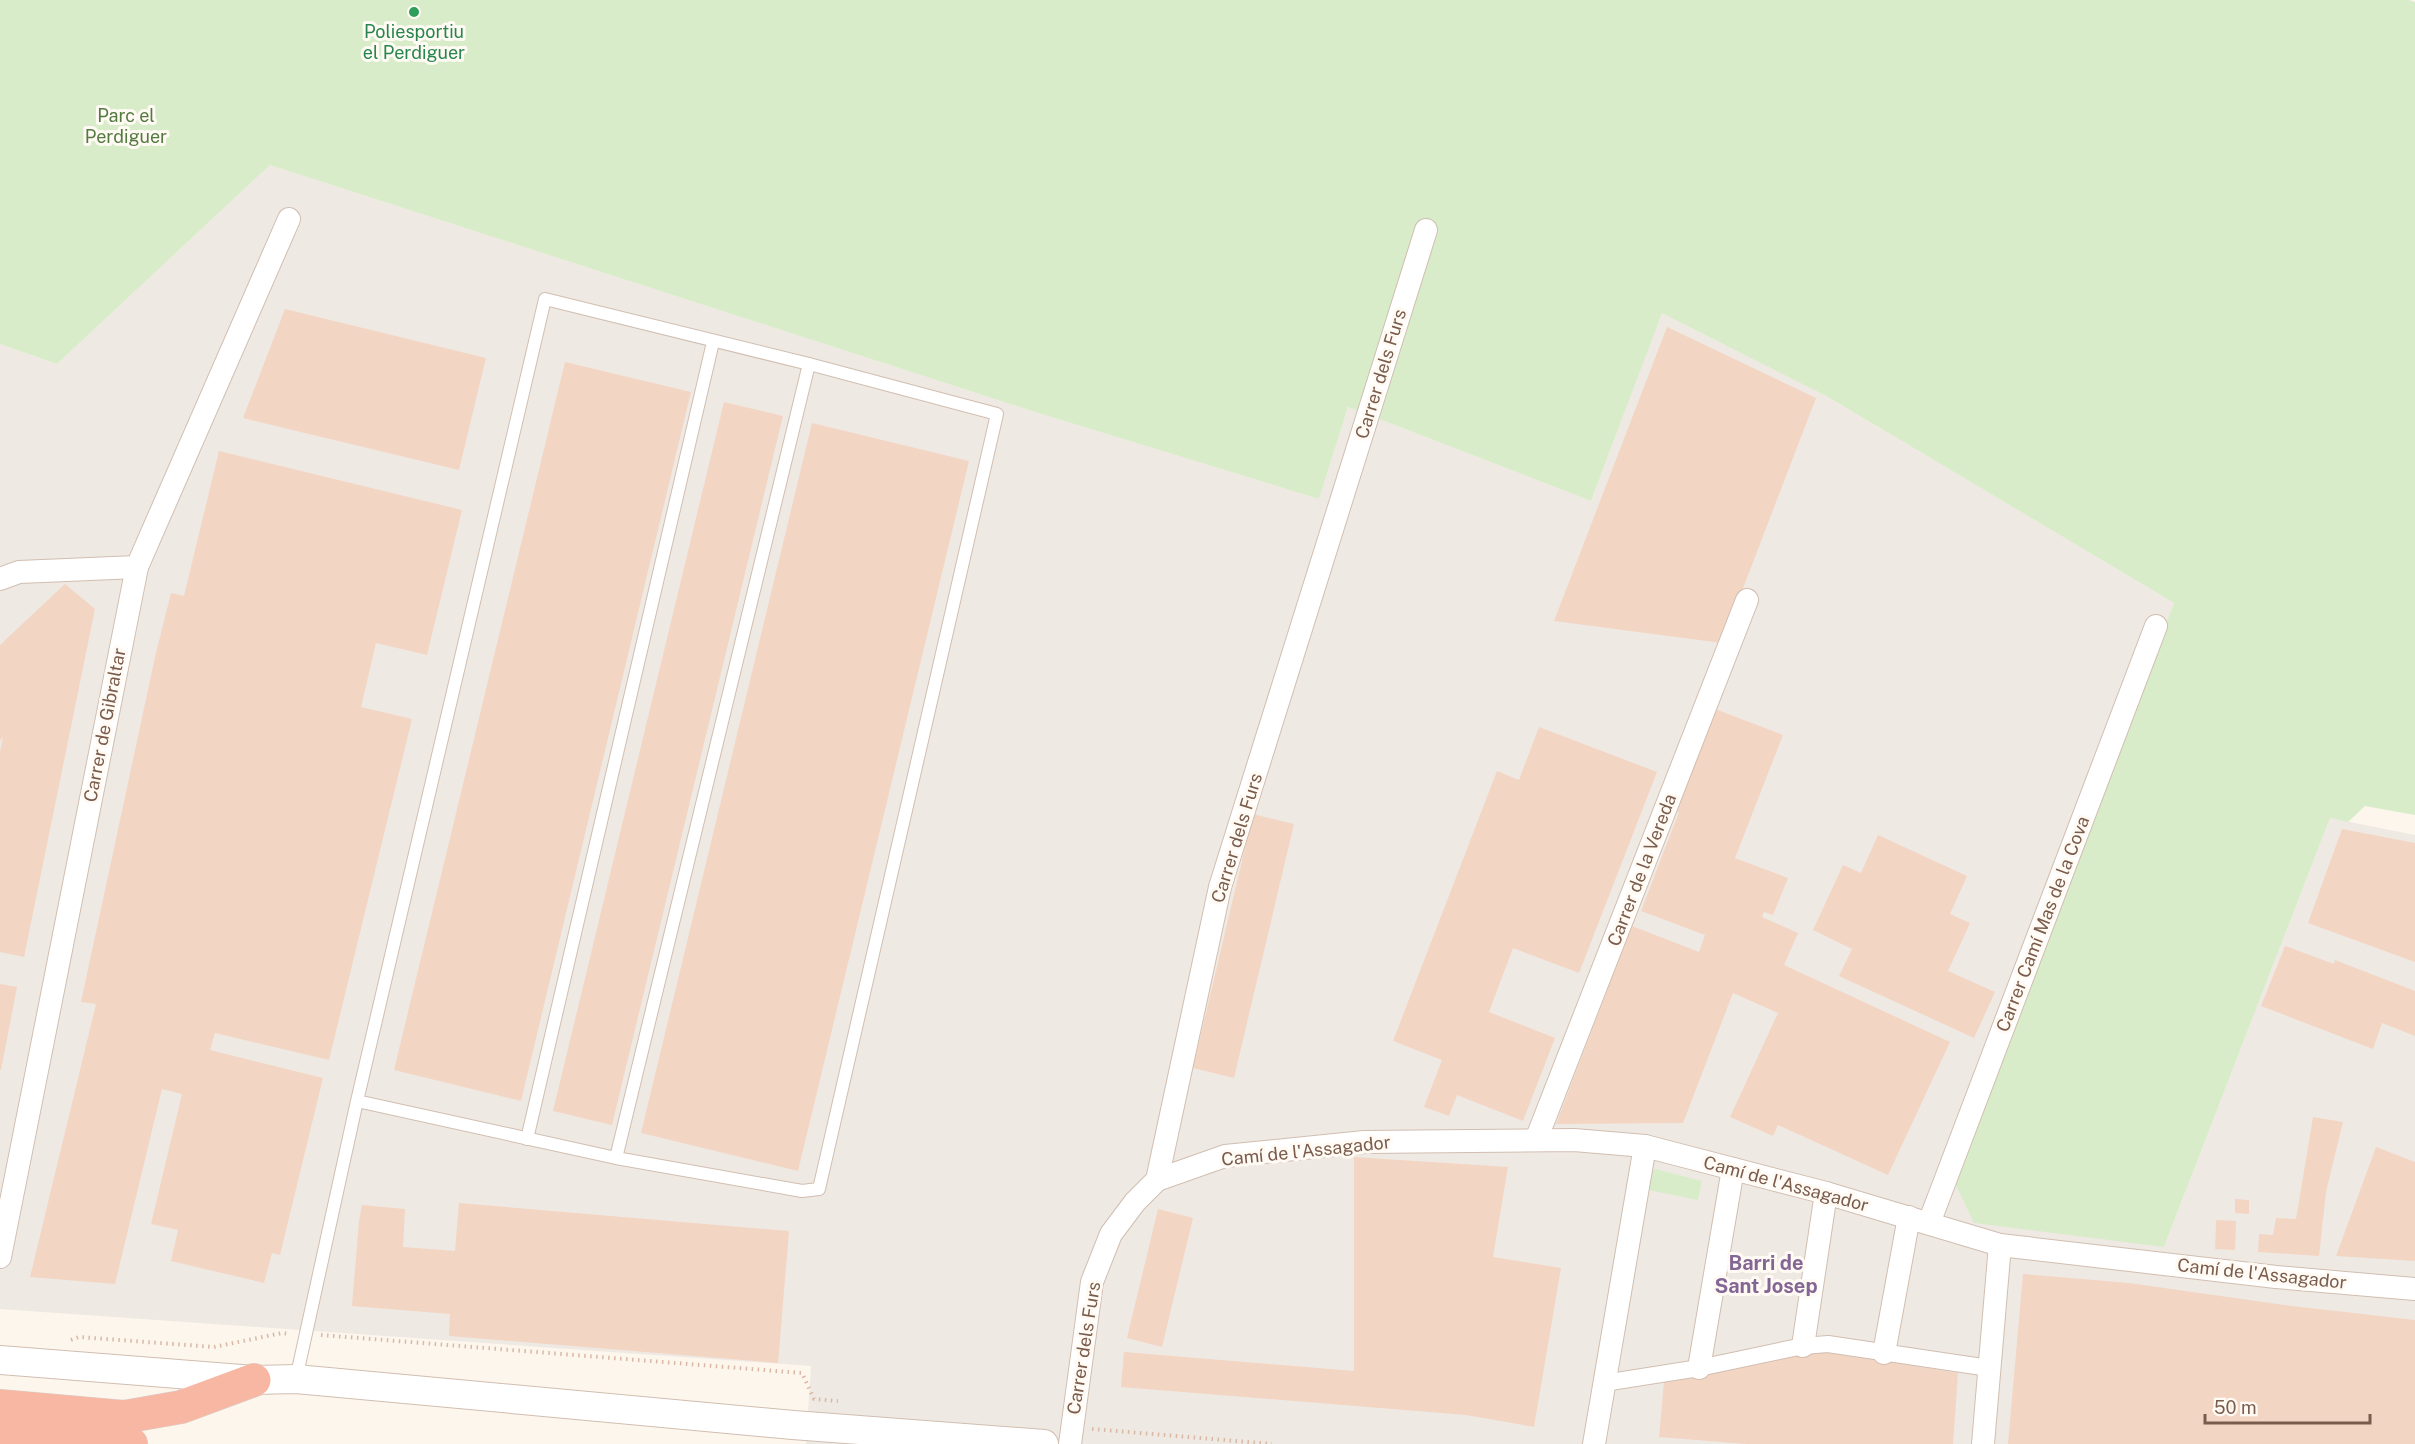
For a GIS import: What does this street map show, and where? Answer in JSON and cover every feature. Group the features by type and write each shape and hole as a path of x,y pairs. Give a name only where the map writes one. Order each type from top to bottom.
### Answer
{"highway":[{"path":"0,1406 124,1417 181,1407 254,1380"},
{"path":"0,1433 131,1444"}],"street":[{"name":"Carrer de Gibraltar","path":"0,1257 137,567 290,219"},
{"name":"Carrer dels Furs","path":"1071,1435 1092,1282 1111,1234 1135,1202 1156,1180 1221,887 1426,230"},
{"path":"0,579 19,572 137,567"},
{"name":"Carrer de la Vereda","path":"1536,1140 1747,600"},
{"name":"Carrer Camí Mas de la Cova","path":"1884,1353 1919,1220 2156,626"},
{"name":"Camí de l'Assagador","path":"1156,1180 1225,1156 1364,1142 1574,1140 1645,1146 1826,1193 2000,1245 2276,1277 2415,1289"},
{"path":"1594,1444 1645,1146"},
{"path":"1699,1368 1733,1169"},
{"path":"1803,1346 1826,1193"},
{"path":"1983,1444 2000,1245"},
{"path":"1604,1383 1699,1368 1803,1346 1828,1344 1989,1368"},
{"path":"0,1360 254,1380 296,1379 793,1425 1044,1444"}],"lane":[{"path":"296,1379 357,1101 545,299 809,364 997,414 819,1189 802,1191 616,1158 357,1101"},
{"path":"527,1139 713,342"},
{"path":"616,1158 809,364"}],"path":[{"path":"63,1343 79,1337 214,1347 282,1333 802,1372 814,1399 849,1402"},
{"path":"1071,1435 1092,1430 1272,1444"}],"shaded area":[{"path":"270,165 1035,412 1319,499 1348,407 1591,501 1662,312 1828,397 2174,603 1953,1179 2164,1247 2330,818 2415,835 2415,1444 806,1444 811,1366 0,1309 0,344 57,364"}],"green space":[{"name":"Parc el Perdiguer","path":"0,0 2409,0 2415,2 2415,815 2365,806 2348,822 2330,818 2164,1247 1974,1223 1953,1179 2174,603 1828,397 1662,313 1591,501 1348,407 1319,499 1035,412 270,165 57,364 0,344"},
{"path":"1655,1169 1702,1181 1698,1200 1649,1190 1650,1173"}],"building":[{"path":"285,309 486,358 459,470 243,418"},
{"path":"1667,327 1816,398 1722,643 1554,621"},
{"path":"565,362 691,392 521,1101 394,1070"},
{"path":"724,402 783,416 612,1125 553,1111"},
{"path":"812,423 969,461 798,1171 641,1133"},
{"path":"219,451 462,510 427,655 376,643 361,707 412,719 329,1060 215,1033 210,1050 323,1078 280,1255 272,1253 264,1283 171,1261 178,1230 151,1224 182,1094 162,1089 115,1284 30,1277 96,1004 81,1002 155,657 171,593 184,596"},
{"path":"65,584 95,609 24,957 0,952 0,752 3,736 0,741 0,645"},
{"path":"1715,709 1783,735 1735,858 1788,878 1773,915 1764,912 1762,917 1798,933 1784,965 1950,1042 1888,1175 1778,1125 1773,1136 1730,1117 1778,1013 1733,993 1683,1123 1556,1124 1632,926 1699,952 1705,935 1641,911"},
{"path":"1539,727 1657,772 1579,973 1513,948 1489,1012 1555,1038 1523,1121 1457,1095 1449,1116 1424,1107 1442,1060 1393,1041 1497,771 1519,780"},
{"path":"1253,814 1294,824 1234,1078 1193,1068"},
{"path":"2342,829 2415,843 2415,962 2308,923"},
{"path":"1878,835 1967,876 1950,914 1970,923 1948,971 1995,992 1974,1038 1839,976 1852,949 1813,930 1843,865 1861,873"},
{"path":"2285,946 2334,964 2335,960 2415,991 2415,1036 2382,1023 2373,1049 2261,1006"},
{"path":"0,984 17,987 1,1070 0,1070"},
{"path":"2313,1117 2343,1122 2326,1192 2319,1256 2258,1252 2259,1234 2273,1235 2276,1218 2296,1219"},
{"path":"2376,1147 2415,1162 2415,1261 2336,1256"},
{"path":"1354,1157 1508,1167 1493,1257 1561,1268 1534,1427 1466,1415 1121,1387 1124,1352 1354,1371"},
{"path":"2235,1199 2249,1200 2249,1214 2235,1213"},
{"path":"459,1203 789,1231 778,1363 449,1336 450,1314 352,1306 362,1205 405,1209 403,1247 455,1251"},
{"path":"1158,1209 1193,1218 1162,1347 1127,1338"},
{"path":"2216,1220 2236,1221 2235,1250 2215,1249"},
{"path":"2023,1274 2129,1283 2292,1306 2415,1320 2415,1444 2008,1444"},
{"path":"1823,1351 1958,1373 1953,1444 1746,1444 1659,1437 1664,1382"}],"place":[{"name":"Poliesportiu el Perdiguer","path":"414,12"}],"district":[{"name":"Barri de Sant Josep","path":"1766,1274"}]}
